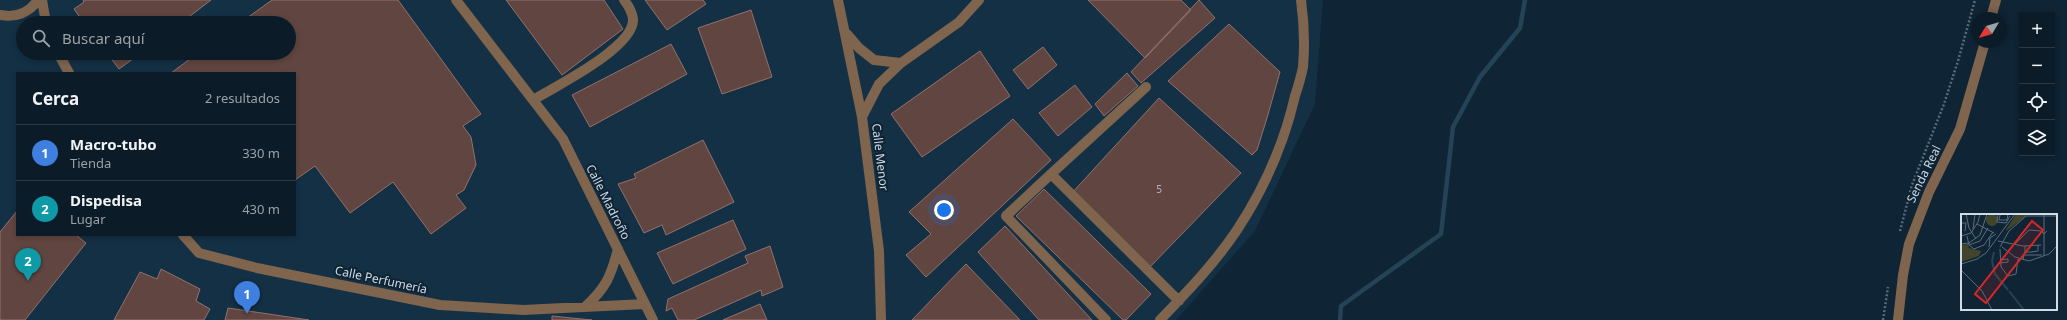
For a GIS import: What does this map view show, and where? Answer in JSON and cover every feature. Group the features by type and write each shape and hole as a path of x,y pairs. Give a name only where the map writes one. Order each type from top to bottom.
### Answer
{"street":[{"path":"0,15 8,16 24,13 38,0"},
{"path":"42,0 45,16"},
{"name":"Calle Madroño","path":"456,0 562,139 653,320"},
{"path":"533,100 606,56 620,44 629,32 633,20 629,7 624,0"},
{"name":"Calle Menor","path":"838,0 846,33 862,117 879,251 880,320"},
{"path":"862,117 879,84 901,63 959,22 979,0"},
{"path":"1160,320 1179,301 1210,265 1237,230 1258,196 1276,159 1291,113 1303,68 1304,26 1301,0"},
{"path":"1993,12 1996,0"},
{"path":"846,33 859,48 874,60 901,63"},
{"name":"Senda Real","path":"1898,320 1903,275 1909,244 1926,200 1960,129 1983,48"},
{"path":"62,60 68,72"},
{"path":"1106,320 1006,216 1146,87"},
{"path":"1051,174 1179,301"},
{"name":"Calle Perfumería","path":"185,236 200,253 257,268 440,305 523,310 645,304"},
{"path":"585,307 601,292 612,273 618,249"}],"path":[{"path":"1898,238 1912,185 1944,104 1975,0"},
{"path":"1883,320 1889,285"}],"shaded area":[{"path":"0,0 1323,0 1315,104 1255,231 1176,320 0,320"}],"building":[{"path":"83,0 211,0 190,16 79,16 74,9 84,2"},
{"path":"272,0 398,0 481,114 463,126 471,137 476,165 464,190 456,195 466,208 431,234 393,182 350,213 315,166 296,179 296,72 172,72 189,60 296,60 296,16 250,16"},
{"path":"506,0 604,0 623,29 562,75"},
{"path":"645,0 703,0 706,4 667,30"},
{"path":"1088,0 1181,0 1191,10 1145,58"},
{"path":"1199,0 1215,18 1141,83 1131,72"},
{"path":"751,10 772,77 722,94 698,28"},
{"path":"1229,24 1280,72 1257,150 1252,155 1168,81"},
{"path":"671,44 687,74 590,127 572,95"},
{"path":"1043,47 1057,65 1028,89 1013,70"},
{"path":"980,51 1010,96 922,157 891,114"},
{"path":"112,60 131,60 119,69"},
{"path":"1127,73 1138,86 1104,116 1095,104"},
{"path":"1075,85 1092,107 1058,136 1039,113"},
{"path":"1159,98 1241,173 1149,268 1071,194"},
{"path":"1013,119 1051,160 926,277 906,255 931,234 909,212"},
{"path":"703,140 734,202 666,235 662,225 644,233 618,184 636,178 634,174"},
{"path":"1044,189 1151,294 1126,320 1123,320 1016,216"},
{"path":"16,212 16,236 77,236 86,243 25,320 0,320 0,232"},
{"path":"733,220 746,249 673,284 657,253"},
{"path":"1005,226 1092,320 1039,320 978,252"},
{"path":"770,246 783,287 762,296 761,290 694,320 678,320 672,308 666,311 668,299 748,263 745,256"},
{"path":"966,264 1020,320 912,320"},
{"path":"161,269 200,289 196,301 210,309 204,320 114,320 140,272 157,279"},
{"path":"760,304 767,320 723,320"},
{"path":"228,308 309,320 225,320"},
{"path":"552,316 592,320 552,320"}],"waterway":[{"path":"1340,320 1341,306 1441,234 1453,127 1480,77 1520,28 1525,0"}],"place":[{"name":"Dispedisa","path":"28,281"},
{"name":"Macro-tubo","path":"247,314"}]}
